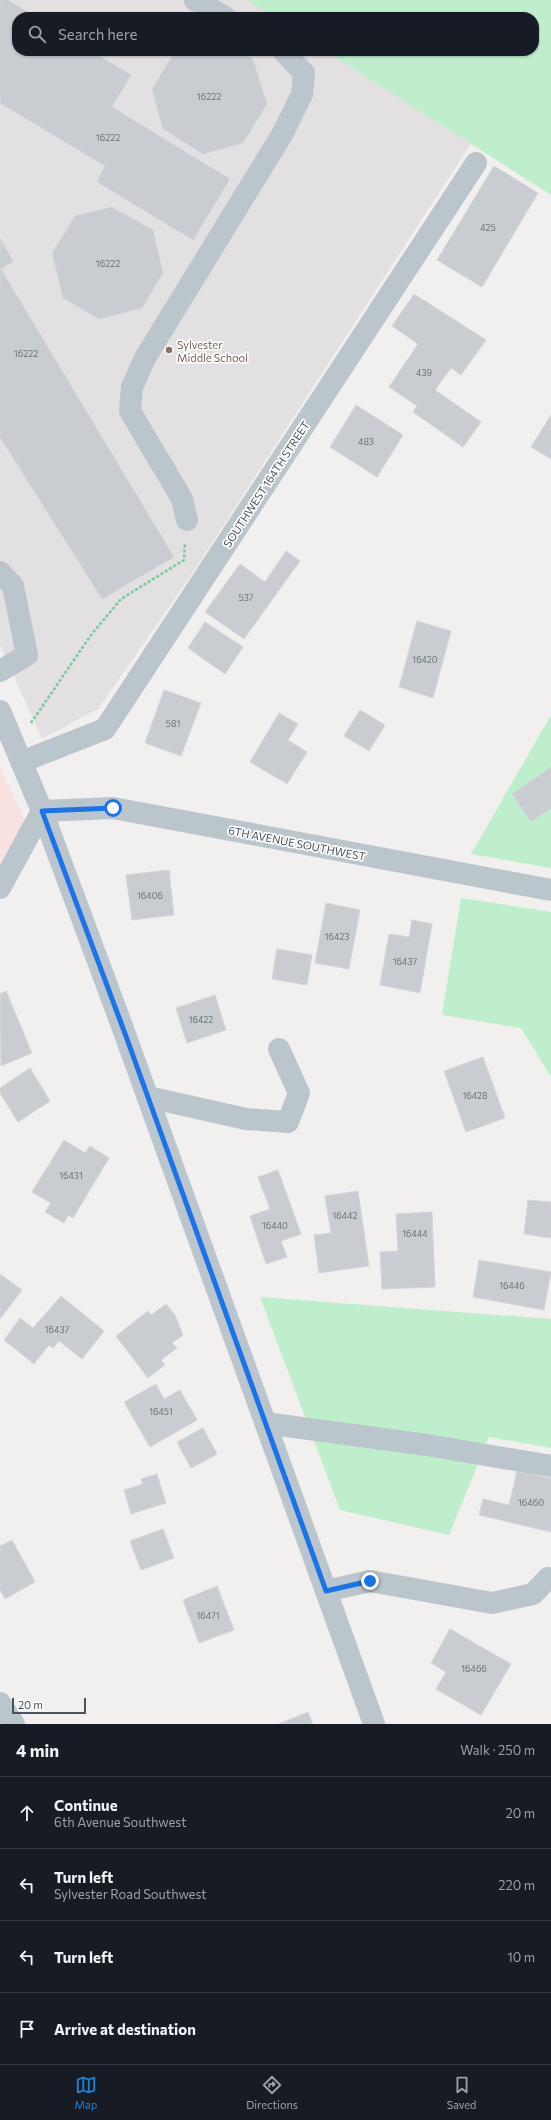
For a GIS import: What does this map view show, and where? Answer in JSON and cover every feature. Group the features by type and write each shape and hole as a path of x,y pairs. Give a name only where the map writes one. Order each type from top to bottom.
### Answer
{"street":[{"path":"194,0 217,12"},
{"path":"187,520 182,499 130,412 132,387 145,358 283,133 302,94 304,73 288,56"},
{"name":"SOUTHWEST 164TH STREET","path":"21,762 105,729 476,163"},
{"path":"0,572 13,586 27,656 0,671"},
{"path":"0,711 42,811 148,1097 374,1724"},
{"name":"6TH AVENUE SOUTHWEST","path":"42,811 113,808 551,890"},
{"path":"0,888 42,811"},
{"path":"148,1097 246,1119 288,1122 299,1092 279,1049"},
{"path":"265,1422 427,1445 551,1466"},
{"path":"326,1591 370,1581 492,1603 533,1594 548,1578"},
{"path":"0,1703 14,1724"}],"path":[{"path":"31,723 91,635 121,599 184,560 187,520"}],"shaded area":[{"name":"Sylvester Middle School","path":"0,0 281,0 300,12 12,12 12,56 371,56 483,125 192,574 98,709 42,739 0,645"},
{"path":"0,767 27,825 0,867"}],"green space":[{"path":"247,0 551,0 551,195 334,56 539,56 539,12 266,12"},
{"path":"551,715 551,868 471,854"},
{"path":"461,898 551,912 551,1077 521,1028 442,1015"},
{"path":"260,1297 551,1319 551,1448 489,1437 449,1535 340,1510"}],"building":[{"path":"0,0 8,0 28,12 12,12 12,56 99,56 131,75 112,107 230,179 193,240 97,182 105,166 0,103"},
{"path":"172,56 248,56 253,59 267,104 243,143 203,154 163,129 152,89"},
{"path":"494,166 538,193 482,287 437,260"},
{"path":"112,207 153,230 163,273 142,308 99,319 63,298 52,253 75,216"},
{"path":"0,238 13,261 1,269 174,557 102,599 0,437"},
{"path":"414,294 486,340 461,375 451,368 435,390 481,422 463,447 413,412 417,406 389,387 418,344 392,326"},
{"path":"356,405 403,435 377,477 330,447"},
{"path":"551,415 551,459 531,447"},
{"path":"286,551 300,561 244,639 205,612 240,564 265,582"},
{"path":"417,621 451,631 433,698 399,687"},
{"path":"205,622 243,647 225,674 188,648"},
{"path":"164,690 201,703 181,756 145,743"},
{"path":"360,710 385,725 369,751 344,736"},
{"path":"279,713 298,724 288,740 307,752 287,784 250,762"},
{"path":"551,767 551,808 531,822 512,794"},
{"path":"169,870 174,915 132,920 126,875"},
{"path":"326,903 360,910 349,969 315,963"},
{"path":"412,920 432,924 420,993 380,985 389,934 409,937"},
{"path":"277,949 312,955 307,985 272,979"},
{"path":"6,991 32,1053 1,1066 0,994"},
{"path":"215,995 226,1030 187,1043 176,1008"},
{"path":"483,1057 505,1118 466,1132 444,1071"},
{"path":"30,1068 50,1101 18,1122 0,1093 0,1088"},
{"path":"64,1140 85,1153 90,1146 109,1158 73,1218 68,1215 64,1223 45,1212 51,1203 32,1192"},
{"path":"278,1170 301,1234 281,1241 287,1257 266,1264 250,1216 270,1209 258,1177"},
{"path":"358,1191 369,1266 319,1273 314,1235 331,1233 325,1196"},
{"path":"528,1200 551,1202 551,1238 524,1234"},
{"path":"432,1212 435,1287 382,1289 380,1252 398,1251 396,1214"},
{"path":"479,1260 551,1272 544,1310 473,1297"},
{"path":"0,1274 22,1290 0,1319"},
{"path":"61,1296 104,1331 82,1359 59,1341 53,1348 49,1345 34,1364 4,1340 20,1318 33,1328"},
{"path":"166,1304 175,1315 183,1335 172,1343 177,1348 161,1360 165,1365 148,1378 116,1336 148,1311 151,1315"},
{"path":"156,1384 164,1399 180,1390 197,1420 150,1447 124,1402"},
{"path":"203,1428 217,1454 191,1468 177,1442"},
{"path":"517,1471 551,1478 551,1532 479,1515 483,1499 509,1505"},
{"path":"157,1474 166,1503 131,1514 124,1490 143,1484 141,1479"},
{"path":"163,1529 174,1558 141,1570 130,1541"},
{"path":"12,1540 35,1582 5,1599 0,1590 0,1546"},
{"path":"217,1586 234,1630 199,1643 183,1600"},
{"path":"450,1629 511,1664 481,1715 436,1689 446,1672 431,1663"},
{"path":"308,1712 313,1724 279,1724"}],"place":[{"name":"Sylvester Middle School","path":"169,350"}],"route":[{"path":"113,808 42,811 127,1039 326,1591 370,1581"}]}
